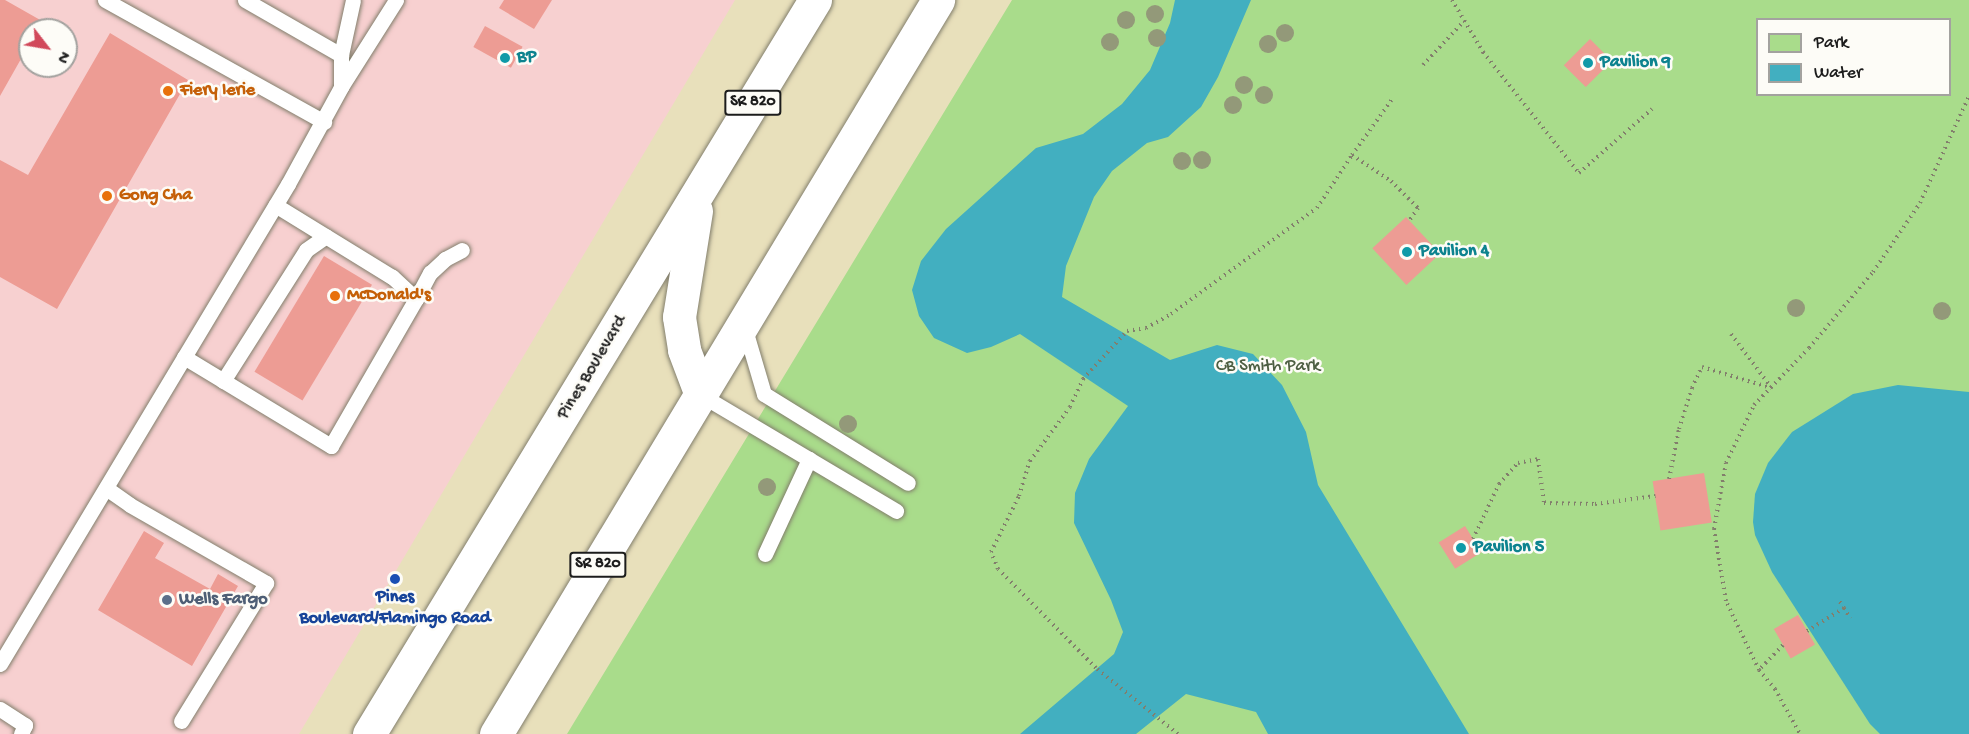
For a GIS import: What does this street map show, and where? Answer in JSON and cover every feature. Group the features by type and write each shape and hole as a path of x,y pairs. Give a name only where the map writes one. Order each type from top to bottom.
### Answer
{"highway":[{"name":"Pines Boulevard","path":"369,734 815,0"},
{"name":"SR 820","path":"496,734 938,0"},
{"path":"700,192 679,317 684,350 701,395"}],"lane":[{"path":"105,0 324,122"},
{"path":"245,0 341,55"},
{"path":"341,87 341,55 352,0"},
{"path":"0,664 276,204 324,122 341,87 396,0"},
{"path":"276,204 392,277 416,299"},
{"path":"223,381 306,250 326,236"},
{"path":"184,357 331,446 430,273 445,259 462,250"},
{"path":"744,324 764,394 908,483"},
{"path":"701,395 896,511"},
{"path":"765,554 809,459"},
{"path":"106,488 130,505 266,583 181,721"},
{"path":"0,709 25,725 21,734"}],"path":[{"path":"1452,0 1483,52 1579,173 1652,109"},
{"path":"1423,65 1464,21"},
{"path":"1800,734 1775,689 1758,670 1726,601 1714,529 1726,463 1754,405 1873,272 1913,213 1969,96"},
{"path":"1178,734 1096,668 998,569 991,552 1019,496 1030,461 1075,397 1083,378 1127,331 1146,328 1171,314 1317,208 1393,98"},
{"path":"1352,155 1391,181 1418,208 1409,221"},
{"path":"1731,334 1771,388"},
{"path":"1669,479 1679,429 1692,388 1702,367 1771,388"},
{"path":"1473,539 1499,484 1518,463 1539,459 1544,503 1595,504 1655,496"},
{"path":"1838,599 1850,618"},
{"path":"1807,631 1844,608"},
{"path":"1758,670 1783,645"}],"shaded area":[{"path":"0,0 735,0 299,734 0,734"}],"green space":[{"name":"CB Smith Park","path":"1012,0 1969,0 1969,734 567,734"}],"water":[{"path":"1175,0 1251,0 1218,77 1201,107 1168,137 1147,143 1112,171 1094,197 1066,266 1062,297 1170,360 1217,345 1253,354 1282,385 1306,432 1318,485 1469,734 1268,734 1256,712 1186,694 1136,734 1020,734 1114,654 1123,632 1111,600 1074,523 1075,493 1089,459 1128,406 1020,334 991,347 967,353 934,338 919,316 912,290 921,261 946,229 1036,148 1083,134 1122,104 1150,70 1170,23"},
{"path":"1898,385 1969,392 1969,734 1880,734 1870,724 1772,572 1755,535 1753,522 1755,494 1768,463 1792,432 1853,394"}],"building":[{"path":"0,0 5,0 37,18 18,18 18,64 0,96"},
{"name":"BP","path":"504,0 552,0 534,29 499,8"},
{"name":"BP","path":"485,26 523,47 511,68 473,47"},
{"path":"110,33 188,80 57,309 0,277 0,160 28,175"},
{"name":"Pavilion 9","path":"1590,39 1612,61 1586,87 1564,65"},
{"name":"Pavilion 4","path":"1406,217 1440,254 1406,285 1372,248"},
{"path":"324,256 372,285 302,401 254,372"},
{"path":"1704,473 1712,522 1660,531 1653,481"},
{"name":"Pavilion 5","path":"1465,526 1481,552 1455,569 1439,542"},
{"name":"Wells Fargo","path":"144,531 164,543 155,558 210,589 218,574 238,586 192,666 98,610"},
{"path":"1798,615 1815,644 1791,658 1774,629"}],"place":[{"name":"BP","path":"505,58"},
{"name":"Pavilion 9","path":"1588,63"},
{"name":"Fiery Ierie","path":"168,91"},
{"name":"Gong Cha","path":"107,196"},
{"name":"Pavilion 4","path":"1407,252"},
{"name":"McDonald's","path":"335,296"},
{"name":"Pavilion 5","path":"1461,548"},
{"name":"Pines Boulevard/Flamingo Road","path":"395,579"},
{"name":"Wells Fargo","path":"167,600"}]}
